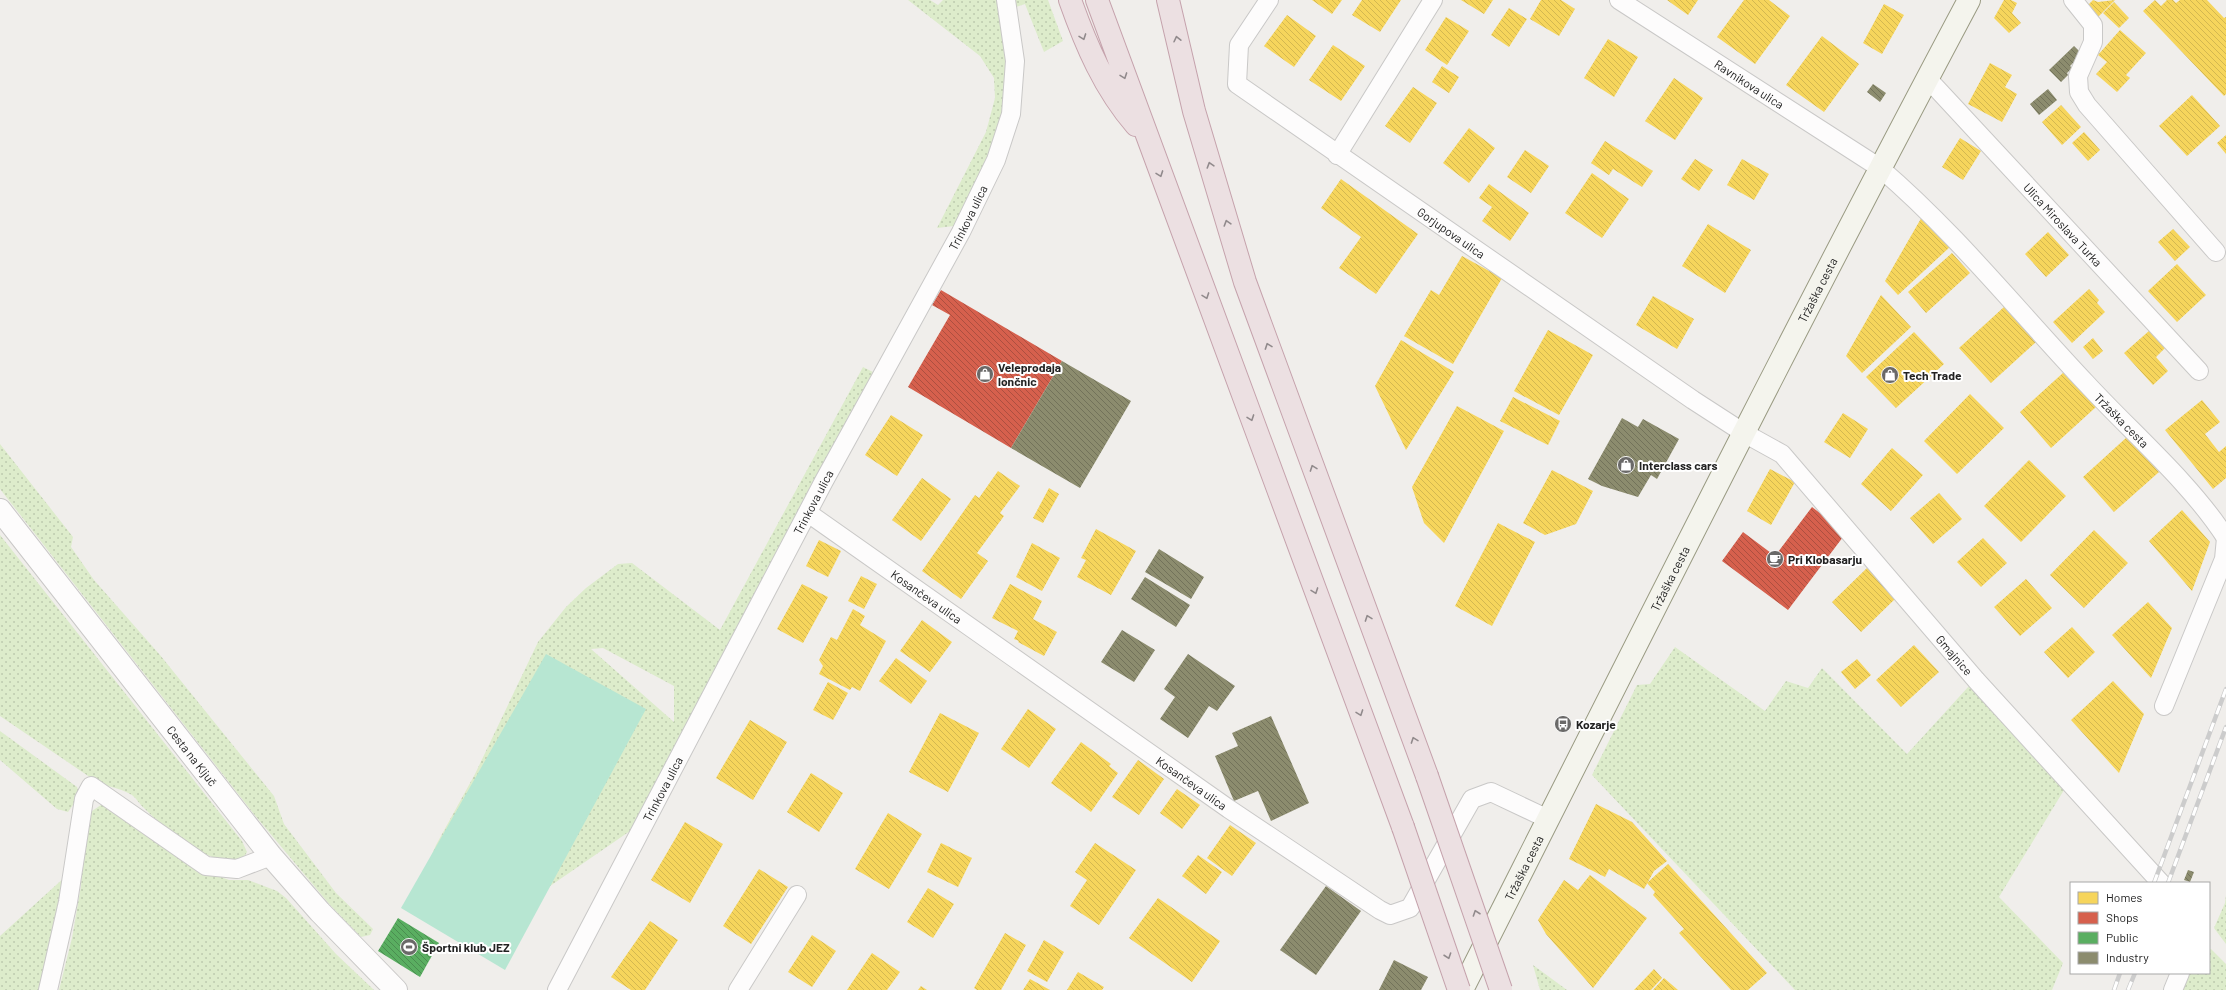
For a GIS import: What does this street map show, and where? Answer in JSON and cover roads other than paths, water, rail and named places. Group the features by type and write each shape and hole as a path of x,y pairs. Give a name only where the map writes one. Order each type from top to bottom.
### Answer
{"highway":[{"path":"1070,0 1086,44 1106,84 1123,110 1147,138"},
{"path":"1097,0 1403,827 1460,990"},
{"path":"1168,0 1194,111 1245,282 1427,776 1501,990"}],"main road":[{"name":"Tržaška cesta","path":"1460,990 1880,168 1969,0"}],"street":[{"name":"Trinkova ulica","path":"558,990 824,481 961,232 996,160 1011,114 1015,61 1006,0"},
{"name":"Gorjupova ulica","path":"1269,0 1239,45 1237,84 1337,155 1744,433"},
{"path":"1337,155 1433,0"},
{"name":"Ravnikova ulica","path":"1619,0 1880,168"},
{"path":"2073,0 2093,25 2093,42 2078,76 2079,92 2088,105 2216,252"},
{"name":"Ulica Miroslava Turka","path":"1927,78 2199,371"},
{"name":"Tržaška cesta","path":"1880,168 1918,201 2086,383 2209,512 2226,538 2224,559 2164,706"},
{"name":"Gmajnice","path":"1744,433 1782,454 1976,680 2160,882"},
{"name":"Cesta na Ključ","path":"0,510 271,856 320,912 396,990"},
{"name":"Kosančeva ulica","path":"808,513 1229,809 1380,910 1390,915 1410,908 1472,799 1491,792 1548,819"},
{"path":"48,990 68,902 77,836 84,799 91,786 206,866 237,869 271,856"},
{"path":"738,990 797,895"},
{"path":"2173,990 2180,974"}],"railway":[{"path":"2154,882 2226,689"},
{"path":"2168,882 2226,727"},
{"path":"2114,990 2120,974"},
{"path":"2128,990 2135,974"}],"place":[{"name":"Veleprodaja lončnic","path":"985,374"},
{"name":"Tech Trade","path":"1890,375"},
{"name":"Interclass cars","path":"1626,465"},
{"name":"Pri Klobasarju","path":"1775,559"},
{"name":"Kozarje","path":"1563,724"},
{"name":"Športni klub JEZ","path":"409,947"}]}
